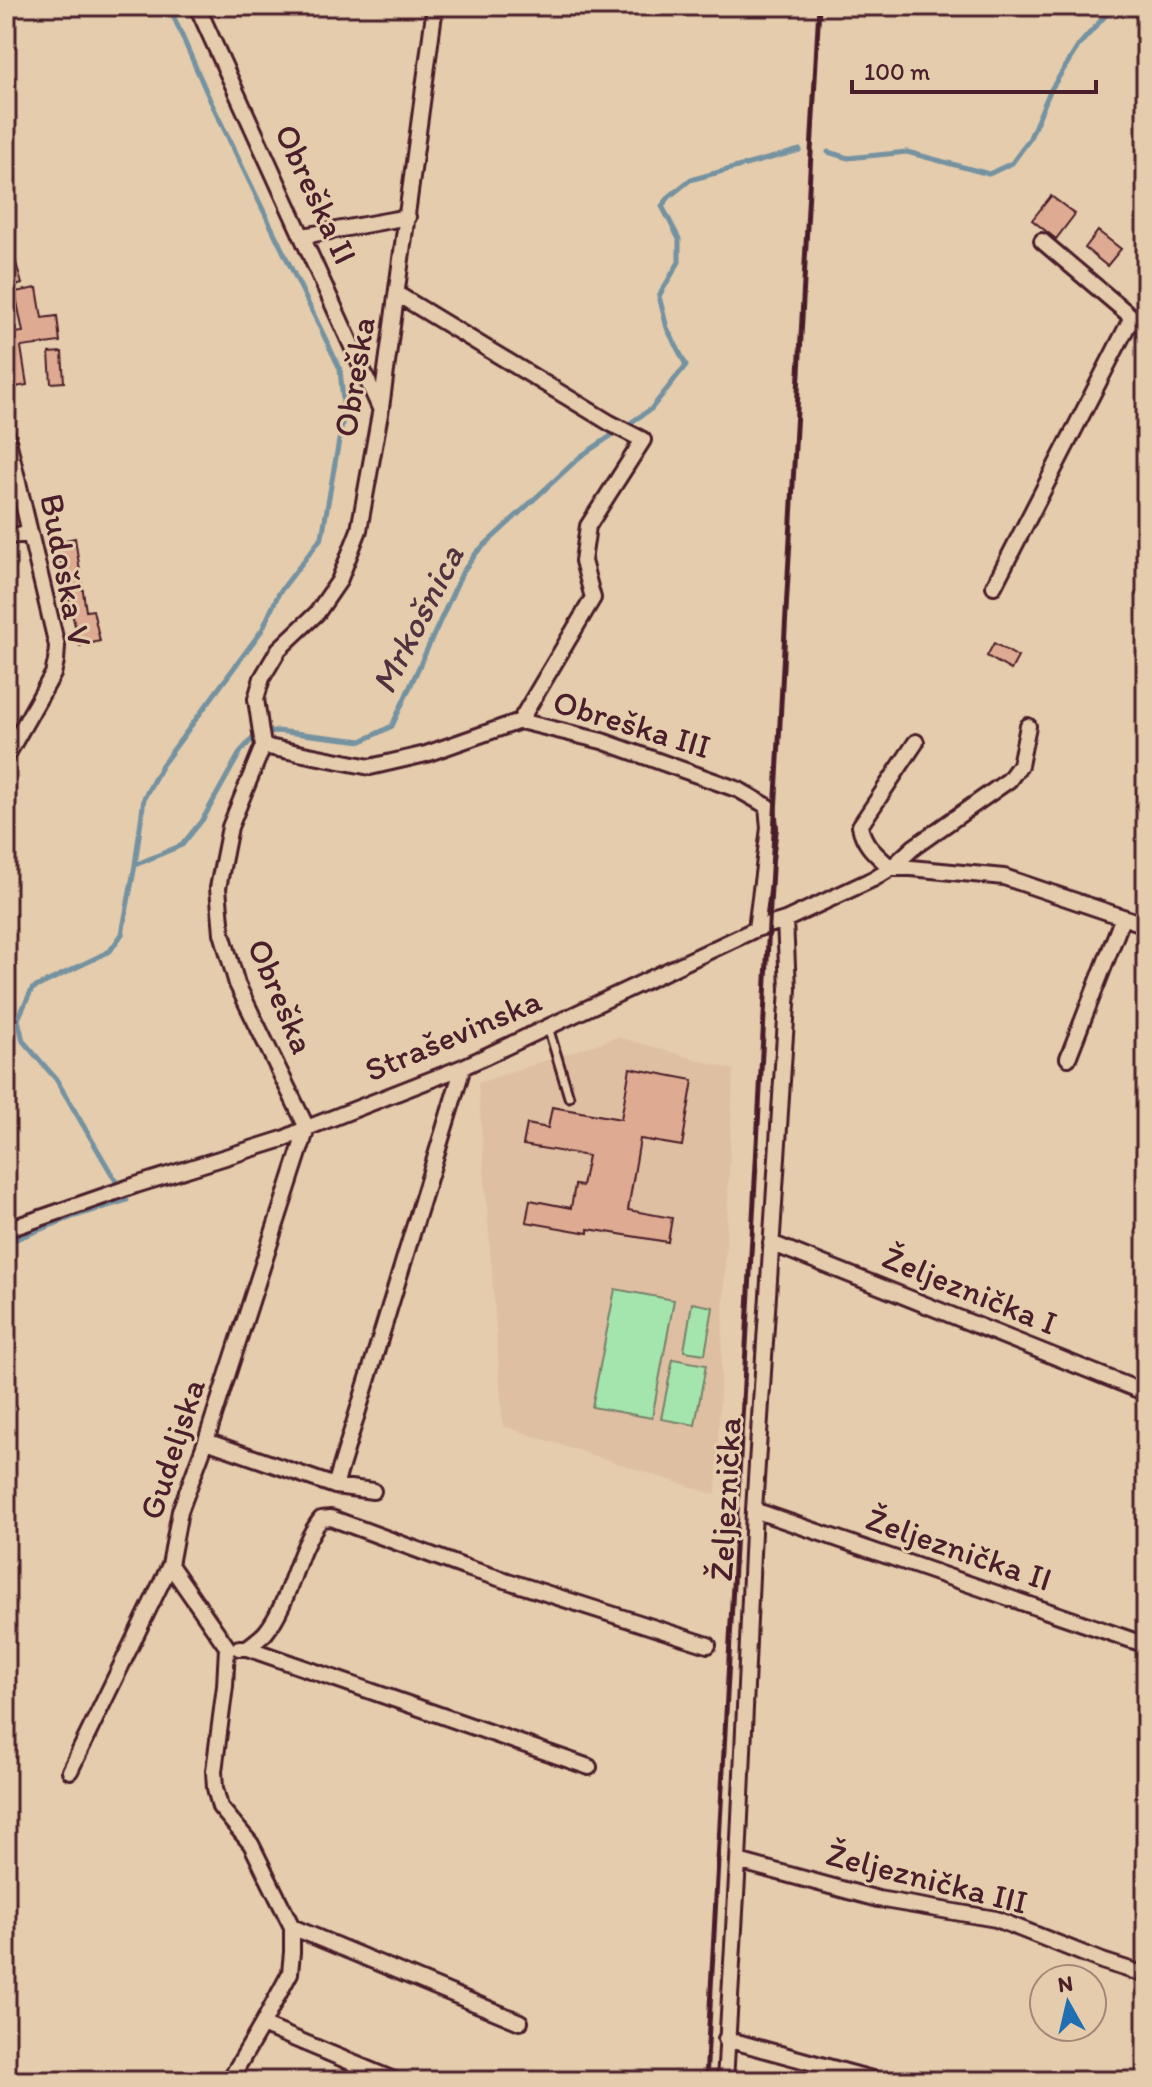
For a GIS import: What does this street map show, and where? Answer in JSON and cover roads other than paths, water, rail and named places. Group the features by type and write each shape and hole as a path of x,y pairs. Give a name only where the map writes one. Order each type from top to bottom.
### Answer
{"street":[{"name":"Obreška II","path":"197,6 381,408"},
{"name":"Obreška","path":"307,1128 237,984 222,933 218,888 230,827 263,746 256,699 262,678 279,649 317,613 339,581 359,530 381,408 435,6"},
{"path":"303,236 408,217"},
{"path":"1042,241 1146,329"},
{"path":"397,294 643,440 588,526 583,561 593,598 520,721"},
{"path":"994,586 1132,317"},
{"name":"Budoška V","path":"6,432 57,646 53,674 6,757"},
{"path":"6,537 30,533"},
{"name":"Obreška III","path":"263,746 370,767 426,754 520,721 602,741 739,790 767,806 769,828 756,929"},
{"name":"Straševinska","path":"6,1230 283,1139 463,1067 756,929 785,920 873,879 1009,780 1020,765 1028,726"},
{"path":"916,742 860,826 866,845 891,868 1004,877 1146,925"},
{"path":"1068,1058 1123,917"},
{"name":"Željeznička","path":"725,2081 754,1510 788,989 785,920"},
{"path":"335,1486 463,1067"},
{"name":"Gudeljska","path":"227,1647 170,1565 180,1511 206,1441 307,1128"},
{"name":"Željeznička I","path":"771,1243 1146,1393"},
{"path":"206,1441 335,1486 373,1491"},
{"name":"Željeznička II","path":"754,1510 1146,1645"},
{"path":"247,1648 266,1633 289,1590 313,1529 321,1519 331,1518 464,1567 708,1645"},
{"path":"70,1771 170,1565"},
{"path":"229,2081 290,1973 292,1927 251,1844 220,1807 215,1788 214,1771 227,1647 247,1648 589,1767"},
{"name":"Željeznička III","path":"738,1861 878,1899 996,1919 1146,1975"},
{"path":"292,1927 520,2022"},
{"path":"262,2025 396,2081"},
{"path":"726,2039 879,2081"}],"lane":[{"path":"548,1027 569,1097"}],"waterway":[{"path":"135,865 144,798 162,765 262,630 279,593 322,537 344,412 340,369 210,100 169,6"},
{"name":"Mrkošnica","path":"828,152 848,158 907,152 989,174 1012,163 1029,140 1050,91 1079,45 1114,6"},
{"name":"Mrkošnica","path":"6,1243 127,1200 56,1079 23,1041 18,1019 32,989 110,951 122,934 135,865 182,845 203,819 241,751 253,738 277,731 362,741 392,726 462,573 477,552 581,456 651,409 686,365 667,328 659,296 679,262 679,239 662,206 690,180 800,150"}],"railway":[{"path":"706,2081 819,6"}]}
